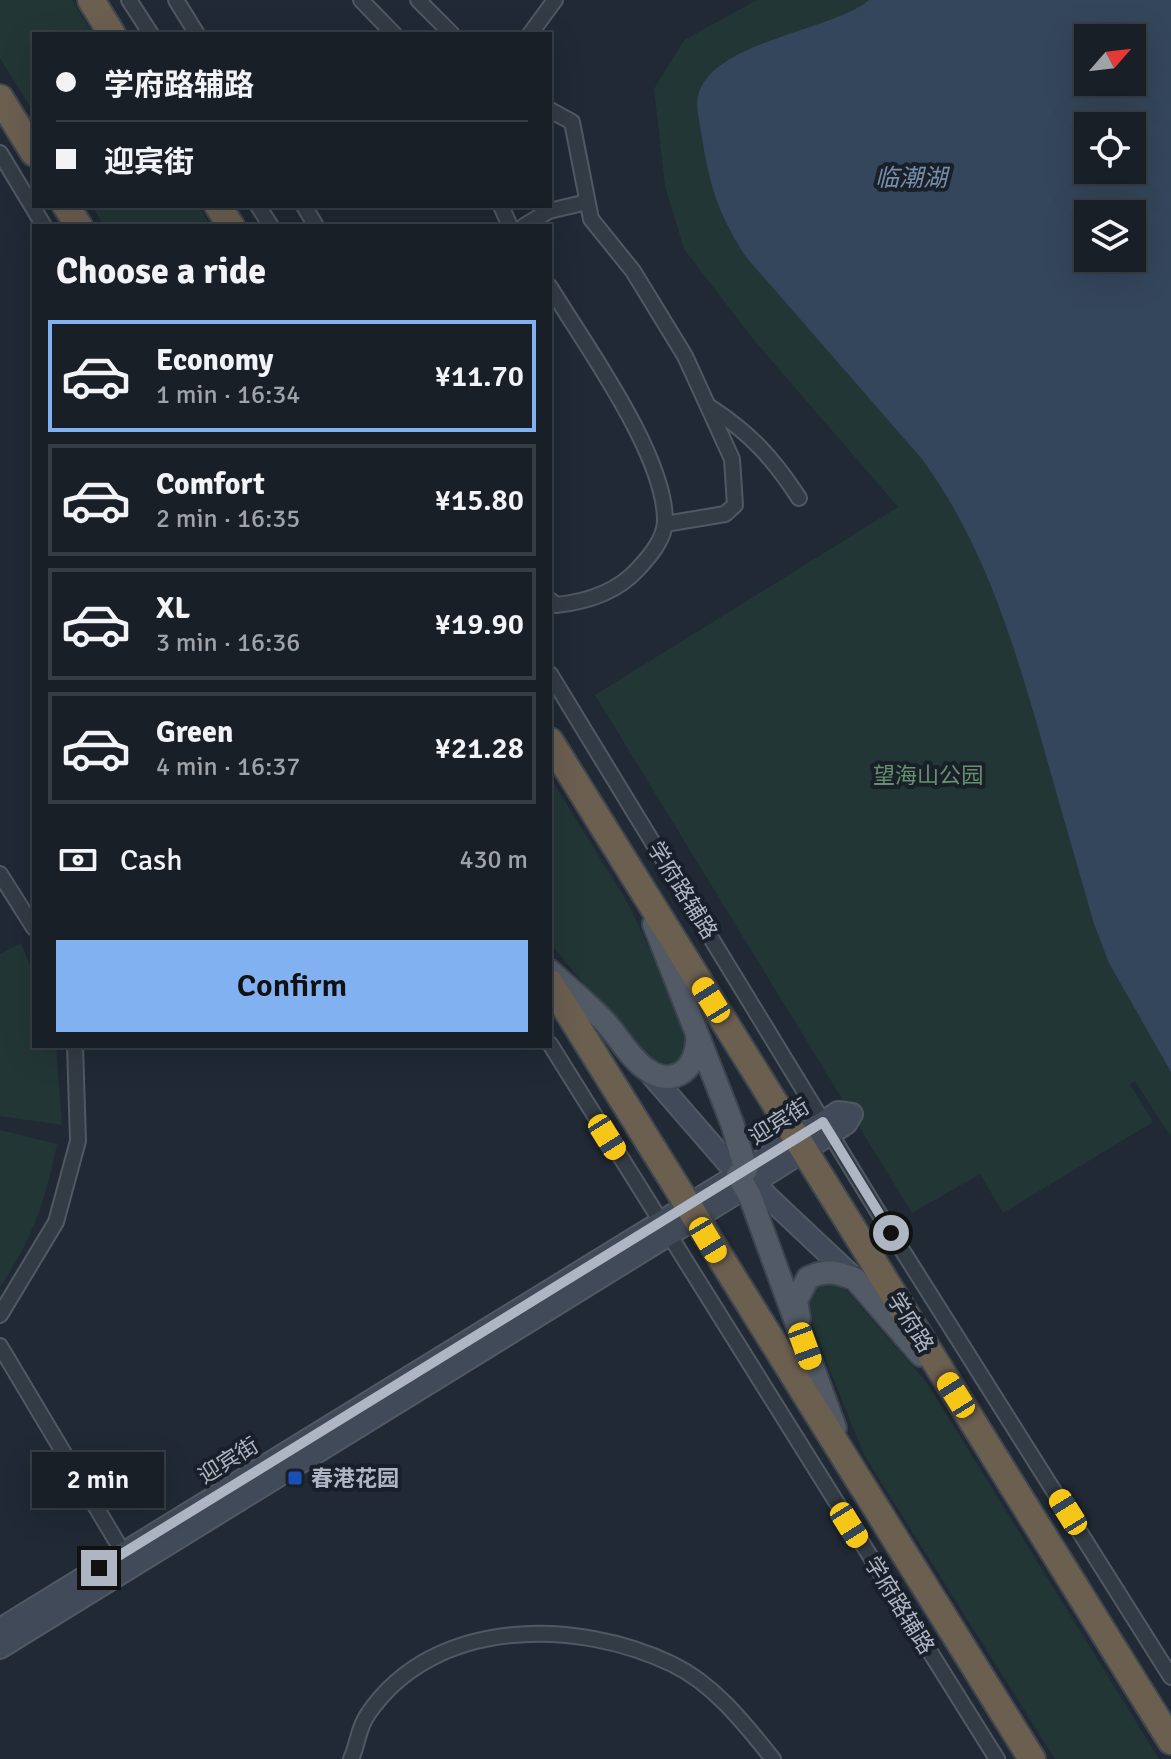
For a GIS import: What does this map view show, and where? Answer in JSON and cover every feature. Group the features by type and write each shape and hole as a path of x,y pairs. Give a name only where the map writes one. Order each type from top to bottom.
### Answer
{"highway":[{"path":"91,0 111,32"},
{"path":"0,98 32,150"},
{"name":"学府路","path":"552,744 1171,1741"},
{"path":"552,986 1032,1759"}],"main road":[{"path":"636,879 696,1029 746,1179 850,1467"},
{"path":"552,973 604,1021 746,1179 855,1279 956,1395"},
{"path":"647,1070 673,1076 686,1072 698,1048 696,1029"},
{"name":"迎宾街","path":"0,1629 128,1559 827,1128"},
{"path":"805,1346 796,1301 800,1287 808,1278 830,1271 855,1279"},
{"name":"迎宾街","path":"0,1648 128,1559"}],"street":[{"path":"129,0 150,32"},
{"path":"176,0 196,32"},
{"path":"361,0 392,32"},
{"path":"418,0 450,32"},
{"path":"531,32 555,0"},
{"path":"552,111 572,122 591,219 633,271 685,356 732,459 735,505 725,514 665,524"},
{"path":"0,153 32,206"},
{"path":"527,224 549,211 587,202"},
{"path":"552,290 629,419 656,475 665,524 653,554 630,578 586,603 556,605 552,602"},
{"path":"710,407 747,431 781,470 799,498"},
{"name":"学府路辅路","path":"552,677 827,1128 1171,1677"},
{"path":"0,874 32,925"},
{"name":"学府路辅路","path":"552,1047 997,1759"},
{"path":"0,1315 56,1222 78,1141 75,1048"},
{"path":"0,1346 128,1559"},
{"path":"351,1759 366,1716 398,1679 418,1665 469,1644 513,1635 559,1632 616,1643 675,1665 730,1707 773,1759"}],"green space":[{"path":"0,0 72,0 92,32 32,32 32,110 0,58"},
{"name":"望海山公园","path":"757,0 1171,0 1171,1137 1135,1081 1130,1084 1153,1122 1003,1213 980,1174 912,1213 595,695 898,507 753,339 684,249 665,186 654,89 684,40"},
{"path":"93,208 200,208 210,224 103,224"},
{"path":"552,780 630,907 691,1040 692,1047 670,1071 647,1061 552,945"},
{"path":"21,943 32,970 32,1048 56,1048 62,1125 0,1116 0,954"},
{"path":"0,1130 57,1144 36,1218 21,1253 0,1287"},
{"path":"835,1283 847,1291 927,1383 1159,1759 1055,1759 864,1455 805,1308 815,1287"}],"water":[{"name":"临潮湖","path":"869,0 1171,0 1171,1072 1109,963 1094,924 1017,660 992,590 962,523 922,459 746,257 722,214 712,187 697,106 698,96 708,77 725,62 748,50 829,20"}],"place":[{"name":"春港花园","path":"295,1478"}],"route":[{"path":"99,1568 823,1122 891,1233"}]}
